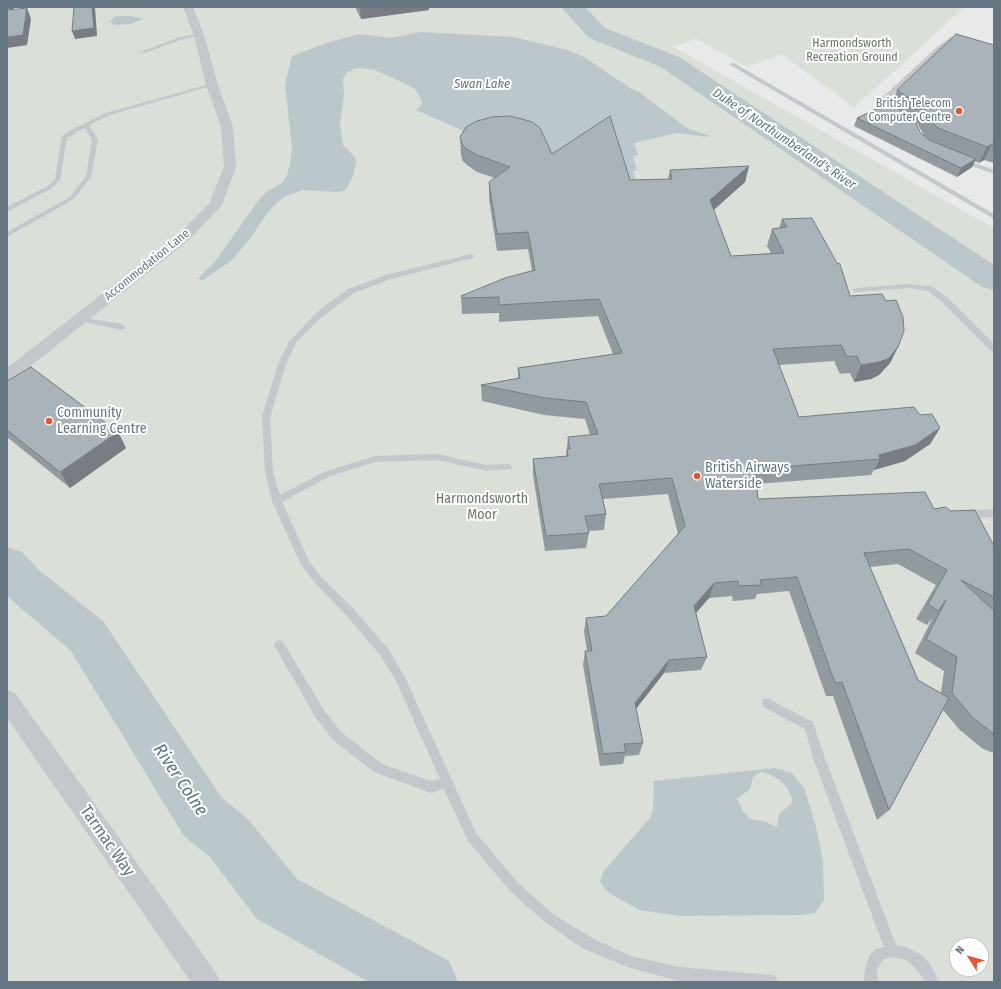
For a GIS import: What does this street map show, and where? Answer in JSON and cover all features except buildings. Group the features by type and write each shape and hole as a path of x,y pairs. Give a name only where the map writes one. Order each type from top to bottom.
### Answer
{"street":[{"name":"Accommodation Lane","path":"7,376 184,237 215,205 230,167 227,127 212,85 199,35 188,7"},
{"name":"Tarmac Way","path":"7,700 207,982"}],"lane":[{"path":"143,52 182,38 199,35"},
{"path":"900,115 886,107 883,101 886,97 939,48 952,39 964,43"},
{"path":"732,64 994,217"},
{"path":"7,210 50,187 58,179 64,137 114,112 212,85"},
{"path":"7,235 72,198 89,176 95,140 86,125"},
{"path":"956,158 994,172"},
{"path":"471,256 389,277 351,291 320,314 293,342 282,364 266,417 269,472 277,501 304,563 385,652 400,678 472,837 514,888 549,918 587,943 630,962 679,974 771,982"},
{"path":"856,290 910,286 930,289 946,301 994,349"},
{"path":"80,319 122,327"},
{"path":"277,501 327,474 375,459 437,457 486,468 509,467"},
{"path":"977,514 994,513"},
{"path":"279,646 320,714 337,736 378,768 431,787 446,782"},
{"path":"767,703 809,726 819,758 892,951"},
{"path":"871,982 871,970 874,961 880,954 892,951 908,954 917,960 925,969 932,982"}],"shaded area":[{"path":"965,7 994,7 994,226 992,227 674,47 696,39 747,67 782,53 854,108"}],"green space":[{"name":"Harmondsworth Moor","path":"7,7 572,7 597,33 670,62 994,280 994,982 7,982"},
{"name":"Harmondsworth Recreation Ground","path":"579,7 965,7 854,108 782,54 747,67 696,39 674,47 994,228 994,275 673,62 603,32"}],"water":[{"path":"115,16 132,16 143,19 131,24 114,25 110,21"},
{"name":"Swan Lake","path":"420,32 514,37 567,50 586,58 630,88 639,92 687,128 709,137 677,133 634,143 638,155 633,156 637,170 633,171 641,196 563,163 477,137 416,110 422,104 420,97 416,90 406,84 375,70 361,68 354,69 346,73 343,79 344,96 340,124 343,145 355,157 356,162 353,176 347,188 344,191 337,192 303,190 286,196 276,203 265,216 252,236 231,261 203,280 198,279 214,263 261,197 282,183 287,175 292,147 285,85 292,56 324,44 359,34 392,38"},
{"path":"774,768 792,773 804,788 816,827 823,861 824,900 815,913 802,915 681,916 639,910 608,892 600,882 603,872 650,818 653,809 654,781","holes":["760,772 769,774 780,780 786,786 792,798 791,804 779,814 777,827 764,821 750,819 744,813 737,799 750,789 753,777"]}],"waterway":[{"name":"Duke of Northumberland's River","path":"572,7 597,33 670,62 994,280"},
{"name":"River Colne","path":"7,565 24,584 87,636 203,817 229,838 277,899 428,982"}],"place":[{"name":"British Telecom Computer Centre","path":"959,111"},
{"name":"Community Learning Centre","path":"49,421"},
{"name":"British Airways Waterside","path":"697,476"}]}
